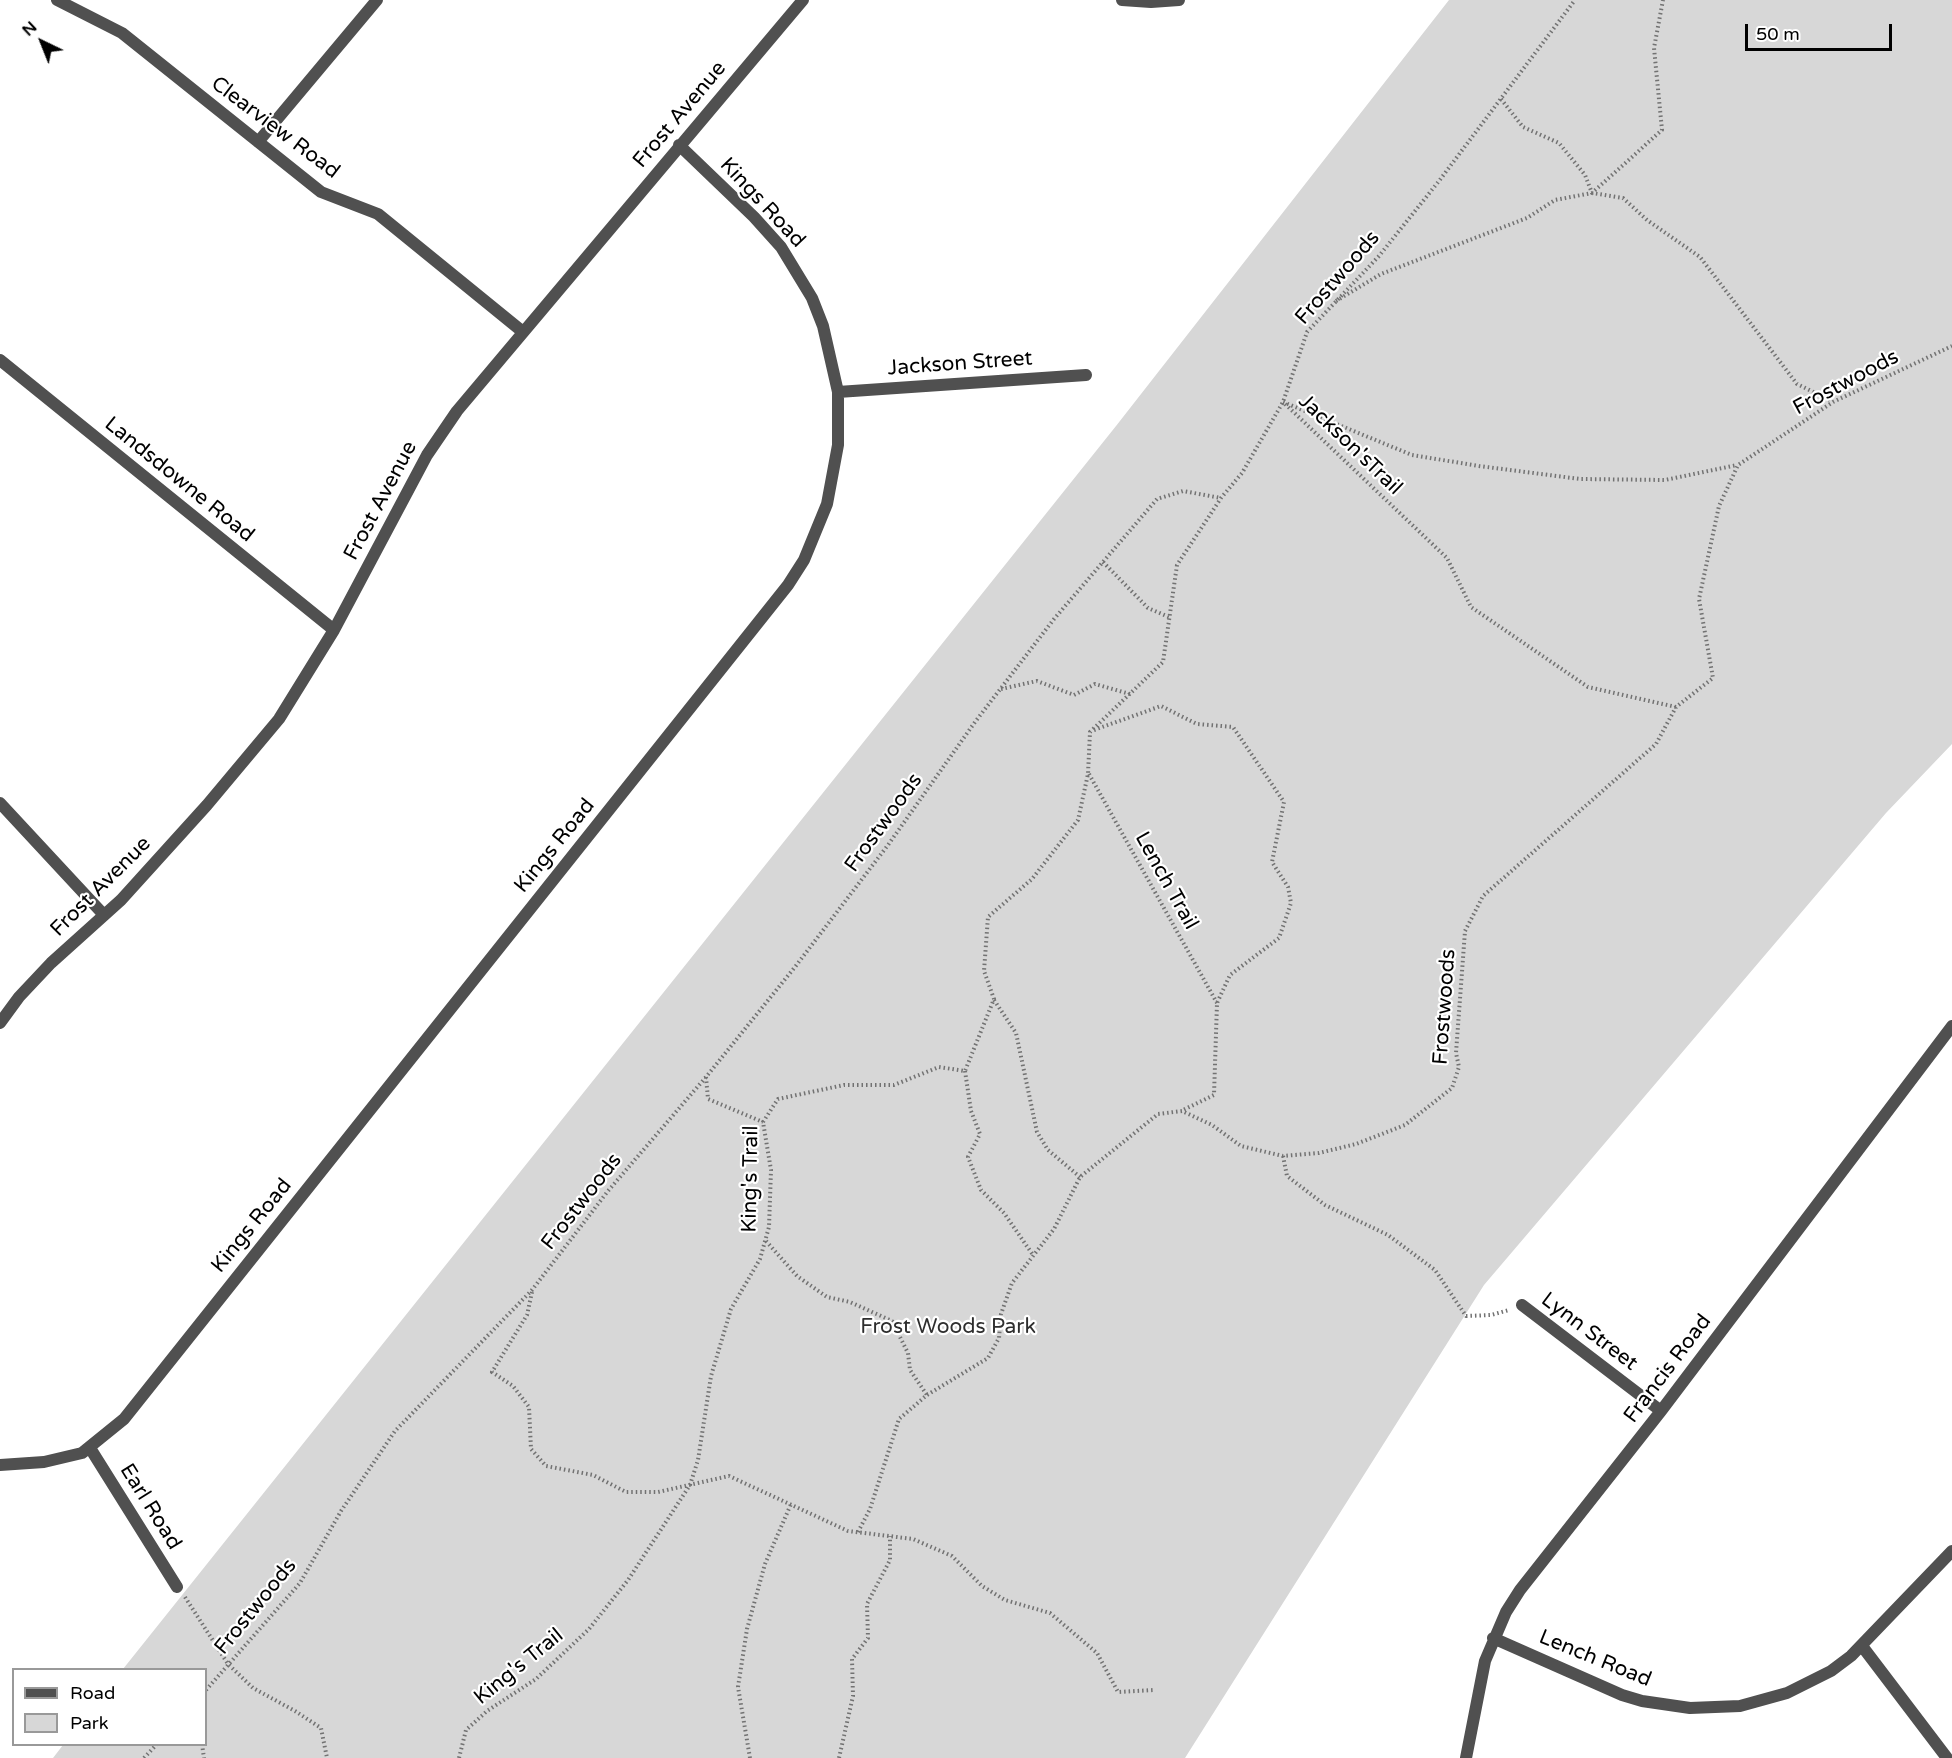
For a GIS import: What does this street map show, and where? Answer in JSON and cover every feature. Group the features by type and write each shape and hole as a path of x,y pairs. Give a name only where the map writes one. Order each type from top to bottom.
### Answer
{"street":[{"name":"Clearview Road","path":"57,0 122,33 321,192 378,214 524,332"},
{"path":"258,142 377,0"},
{"name":"Frost Avenue","path":"0,1023 19,997 51,963 104,915 207,806 279,719 334,630 427,455 457,411 803,0"},
{"path":"1122,0 1151,2 1179,0"},
{"name":"Kings Road","path":"0,1465 63,1459 90,1448 124,1419 788,585 812,542 827,504 838,445 838,392 823,326 798,272 781,247 754,217 679,145"},
{"name":"Landsdowne Road","path":"0,360 334,630"},
{"name":"Jackson Street","path":"838,392 1086,375"},
{"path":"0,803 104,915"},
{"name":"Francis Road","path":"1466,1758 1478,1686 1493,1638 1520,1590 1661,1411 1950,1030"},
{"name":"Lynn Street","path":"1522,1305 1661,1411"},
{"name":"Earl Road","path":"90,1448 177,1587"},
{"name":"Lench Road","path":"1493,1638 1622,1695 1666,1706 1690,1708 1740,1706 1787,1693 1831,1671 1862,1646 1952,1551"},
{"path":"1862,1646 1947,1758"}],"path":[{"name":"Frostwoods","path":"207,1689 300,1583 341,1511 395,1431 532,1290 608,1191 706,1077 888,845 1054,619 1157,499 1183,491 1221,498 1242,473 1283,402 1307,332 1330,304 1379,256 1575,0"},
{"path":"1592,192 1662,130 1654,48 1663,0"},
{"path":"1501,99 1523,127 1558,143 1585,175 1592,192"},
{"path":"1330,304 1381,274 1527,218 1555,200 1592,192 1623,198 1647,220 1700,257 1797,384 1833,402"},
{"name":"Frostwoods","path":"1182,1111 1212,1125 1241,1146 1283,1156 1319,1153 1366,1140 1405,1125 1452,1088 1459,1067 1456,1053 1465,931 1483,896 1656,744 1676,706 1713,678 1699,599 1719,506 1737,465 1833,402 1952,346"},
{"name":"Jackson'sTrail","path":"1283,402 1412,455 1479,466 1580,479 1665,480 1737,465"},
{"name":"Jackson'sTrail","path":"1283,402 1447,558 1471,607 1588,687 1676,706"},
{"path":"1080,1177 1048,1150 1037,1132 1016,1033 994,999 984,971 988,917 1032,879 1078,820 1088,774 1090,732 1163,662 1177,565 1221,498"},
{"path":"1103,562 1148,608 1169,617"},
{"path":"1001,689 1037,681 1074,695 1095,684 1130,694"},
{"path":"858,1532 870,1509 898,1419 927,1395 988,1358 999,1338 1001,1314 1012,1283 1054,1229 1080,1177 1158,1114 1182,1111 1214,1095 1217,1003 1230,975 1279,938 1291,903 1288,887 1272,862 1284,802 1233,727 1197,724 1161,706 1090,732"},
{"name":"Lench Trail","path":"1088,774 1217,1003"},
{"path":"994,999 964,1071 971,1110 980,1134 968,1157 981,1190 1004,1213 1033,1256"},
{"name":"King's Trail","path":"459,1758 466,1730 487,1711 536,1679 589,1629 628,1580 690,1485 698,1460 711,1376 731,1308 760,1259 769,1227 771,1170 763,1122 778,1099 844,1085 894,1085 939,1067 964,1071"},
{"path":"706,1077 708,1099 763,1122"},
{"path":"1283,1156 1287,1176 1325,1204 1388,1235 1435,1270 1466,1316 1491,1315 1522,1305"},
{"path":"765,1240 796,1276 827,1297 850,1302 892,1321 908,1353 910,1370 927,1395"},
{"path":"532,1290 527,1315 492,1372 513,1386 529,1407 531,1449 546,1467 593,1475 626,1492 658,1492 729,1476 848,1531 913,1539 952,1556 982,1586 1005,1600 1050,1613 1097,1653 1118,1692 1154,1690"},
{"path":"750,1758 738,1687 747,1629 765,1564 790,1504"},
{"path":"839,1758 853,1696 852,1659 868,1638 867,1604 890,1560 890,1536"},
{"path":"177,1587 228,1664 253,1688 296,1711 321,1728 327,1758"},
{"path":"144,1758 155,1746"}],"green space":[{"name":"Frost Woods Park","path":"1449,0 1952,0 1952,744 1886,813 1484,1285 1185,1758 53,1758 62,1746 207,1746 207,1668 124,1668 1116,426"}]}
